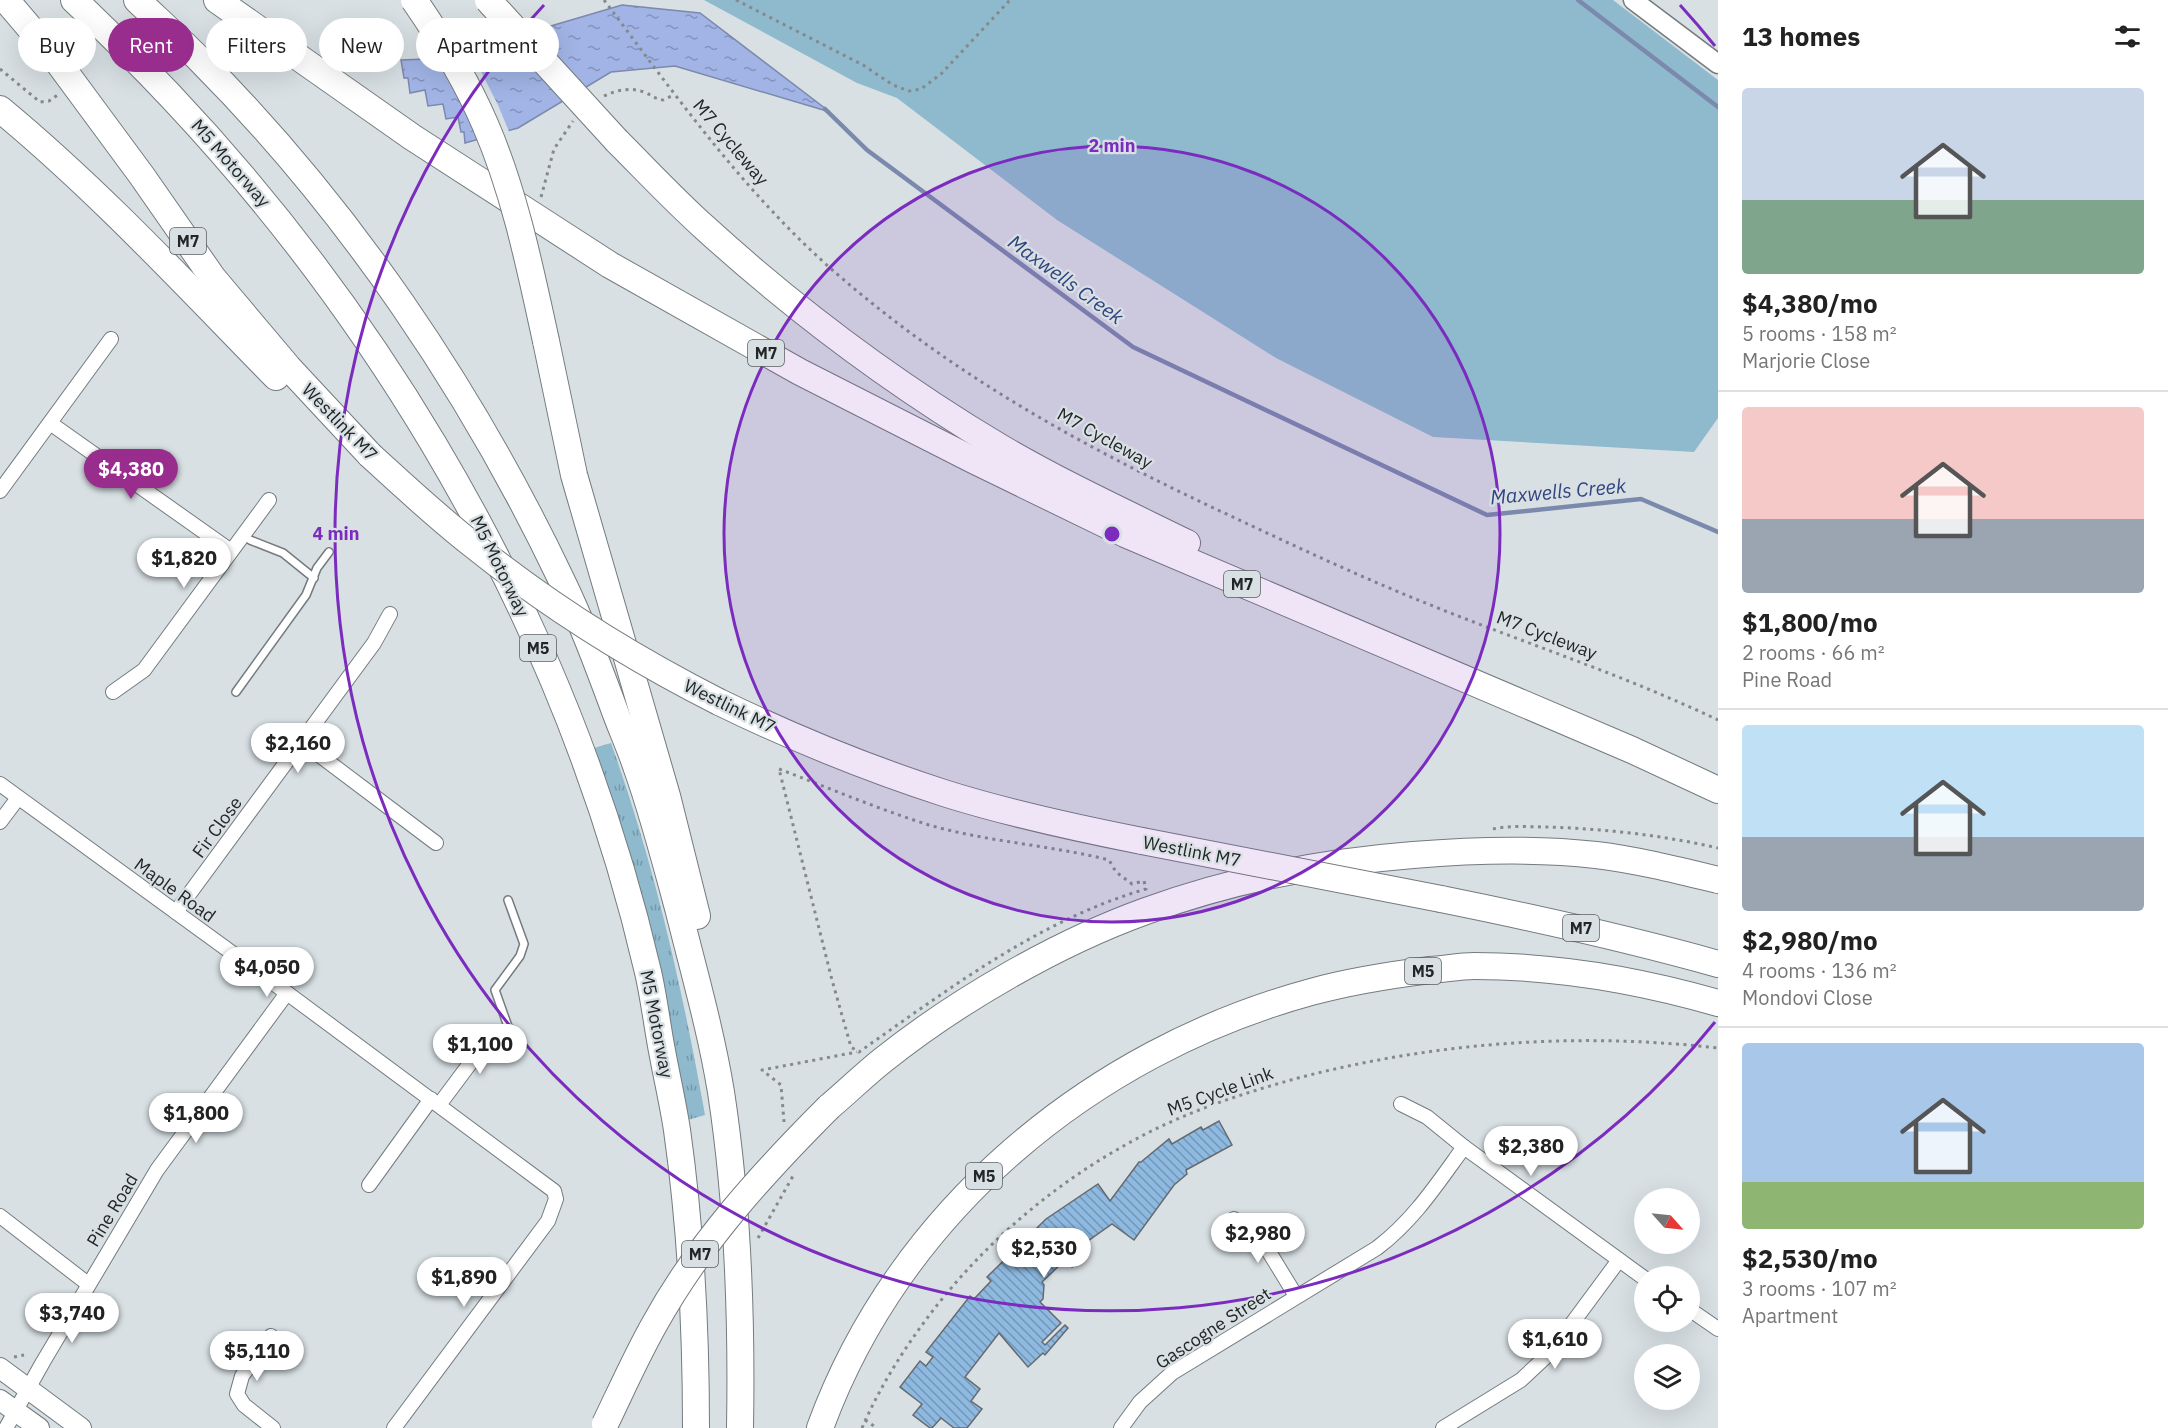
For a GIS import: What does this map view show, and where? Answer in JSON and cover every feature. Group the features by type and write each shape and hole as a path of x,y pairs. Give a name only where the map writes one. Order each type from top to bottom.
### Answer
{"highway":[{"name":"Westlink M7","path":"6,0 52,54 213,278 288,368 352,454 370,455 438,517 521,582 617,646 719,702 815,746 947,794 1034,817 1142,841 1441,899 1621,937 1718,964"},
{"name":"M5 Motorway","path":"75,0 181,105 246,179 297,241 367,338 446,461 490,542 540,652 588,771 618,862 648,972 677,1128 685,1198 693,1284 696,1428"},
{"path":"136,0 209,69 262,126 321,195 396,295 464,400 516,492 562,580 593,651 637,767 708,1018 724,1117 739,1270 742,1335 740,1428"},
{"name":"M7","path":"217,0 412,137 610,265 800,372 1125,534 1641,754 1718,790"},
{"path":"414,0 456,66 485,122 520,232 576,484 667,796 694,901 704,945 708,1018"},
{"path":"488,0 617,141 704,227 790,301 904,385 1029,463 1128,515 1479,685"},
{"path":"0,109 72,172 133,230 330,423"},
{"name":"M7","path":"604,1426 655,1324 694,1262 737,1204 781,1155 829,1107 883,1060 940,1018 998,982 1067,946 1146,911 1233,884 1378,858 1463,851 1563,852 1659,865 1718,880"},
{"name":"M5","path":"820,1428 842,1378 878,1311 917,1253 945,1218 1000,1161 1044,1125 1098,1087 1165,1048 1230,1019 1326,988 1382,975 1472,966 1552,969 1621,979 1718,1003"}],"main road":[{"path":"0,1368 81,1428"},
{"path":"0,1400 12,1420 39,1428"}],"street":[{"path":"1633,0 1718,64"},
{"path":"0,491 111,339"},
{"path":"50,423 231,551"},
{"path":"113,692 144,670 269,500"},
{"name":"Fir Close","path":"176,912 374,642 390,614"},
{"path":"302,742 436,843"},
{"name":"Maple Road","path":"0,784 554,1191 556,1199 548,1221 394,1428"},
{"path":"0,822 18,798"},
{"name":"Pine Road","path":"12,1420 88,1284 157,1170 287,993"},
{"path":"369,1185 483,1046 510,1032"},
{"path":"1401,1104 1428,1117 1464,1147 1634,1271"},
{"name":"Gascogne Street","path":"1121,1428 1140,1402 1172,1373 1377,1248 1398,1232 1416,1213 1464,1147"},
{"path":"0,1216 88,1284"},
{"path":"1234,1219 1263,1242 1296,1296"},
{"path":"1443,1428 1521,1380 1551,1352 1619,1260"},
{"path":"1700,1317 1718,1329"},
{"path":"271,1336 242,1376 237,1394 244,1405 273,1428"}],"lane":[{"path":"243,535 283,553 314,578"},
{"path":"236,692 306,595 317,568 329,552"},
{"path":"508,900 524,944 520,956 495,990 510,1032"}],"path":[{"name":"M7 Cycleway","path":"604,0 710,141 771,209 836,273 966,373 1019,406 1151,479 1330,563 1637,685 1718,720"},
{"path":"736,0 863,65 893,85 909,91 921,89 941,74 1010,0"},
{"path":"0,69 40,102 50,101 63,91"},
{"path":"779,769 929,825 990,839 1083,853 1109,860 1116,872 1132,884 1144,881 1146,889 1115,898 1066,920 992,959 859,1052 851,1047 835,992 779,769"},
{"name":"M5 Cycle Link","path":"862,1428 884,1384 924,1321 970,1265 1043,1198 1072,1177 1139,1137 1174,1120 1270,1086 1360,1064 1422,1052 1490,1044 1608,1040 1718,1048"},
{"path":"865,1419 877,1428"}],"green space":[{"path":"704,0 1613,0 1718,80 1718,418 1694,452 1433,437 1276,358 1057,220 897,98 857,83"},
{"path":"611,743 654,881 687,1020 705,1115 688,1120 644,908 594,748"}],"water":[{"path":"622,5 700,13 830,112 675,66 611,72 518,128 465,143 464,132 461,132 458,117 446,119 443,104 428,106 425,90 410,93 408,78 404,78 404,60 416,59 416,72 559,72 559,24"}],"pier":[{"path":"444,72 481,72 510,134 478,142 468,116"}],"building":[{"path":"1219,1121 1232,1145 1186,1170 1187,1174 1174,1185 1134,1240 1112,1224 1081,1246 1087,1254 1072,1267 1065,1260 1042,1282 1044,1285 1043,1299 1040,1302 1061,1323 1042,1342 1045,1345 1065,1325 1068,1328 1045,1355 1043,1353 1028,1367 999,1333 965,1377 980,1389 971,1401 982,1409 967,1428 954,1428 941,1418 930,1428 913,1415 922,1404 900,1387 920,1361 926,1366 933,1357 926,1352 970,1296 974,1299 991,1281 987,1277 1046,1219 1098,1184 1110,1201 1139,1162 1169,1139 1172,1144 1201,1127 1203,1130"}],"waterway":[{"path":"1578,0 1718,107"},
{"name":"Maxwells Creek","path":"825,109 867,150 1133,347 1487,515 1641,499 1718,532"}]}
